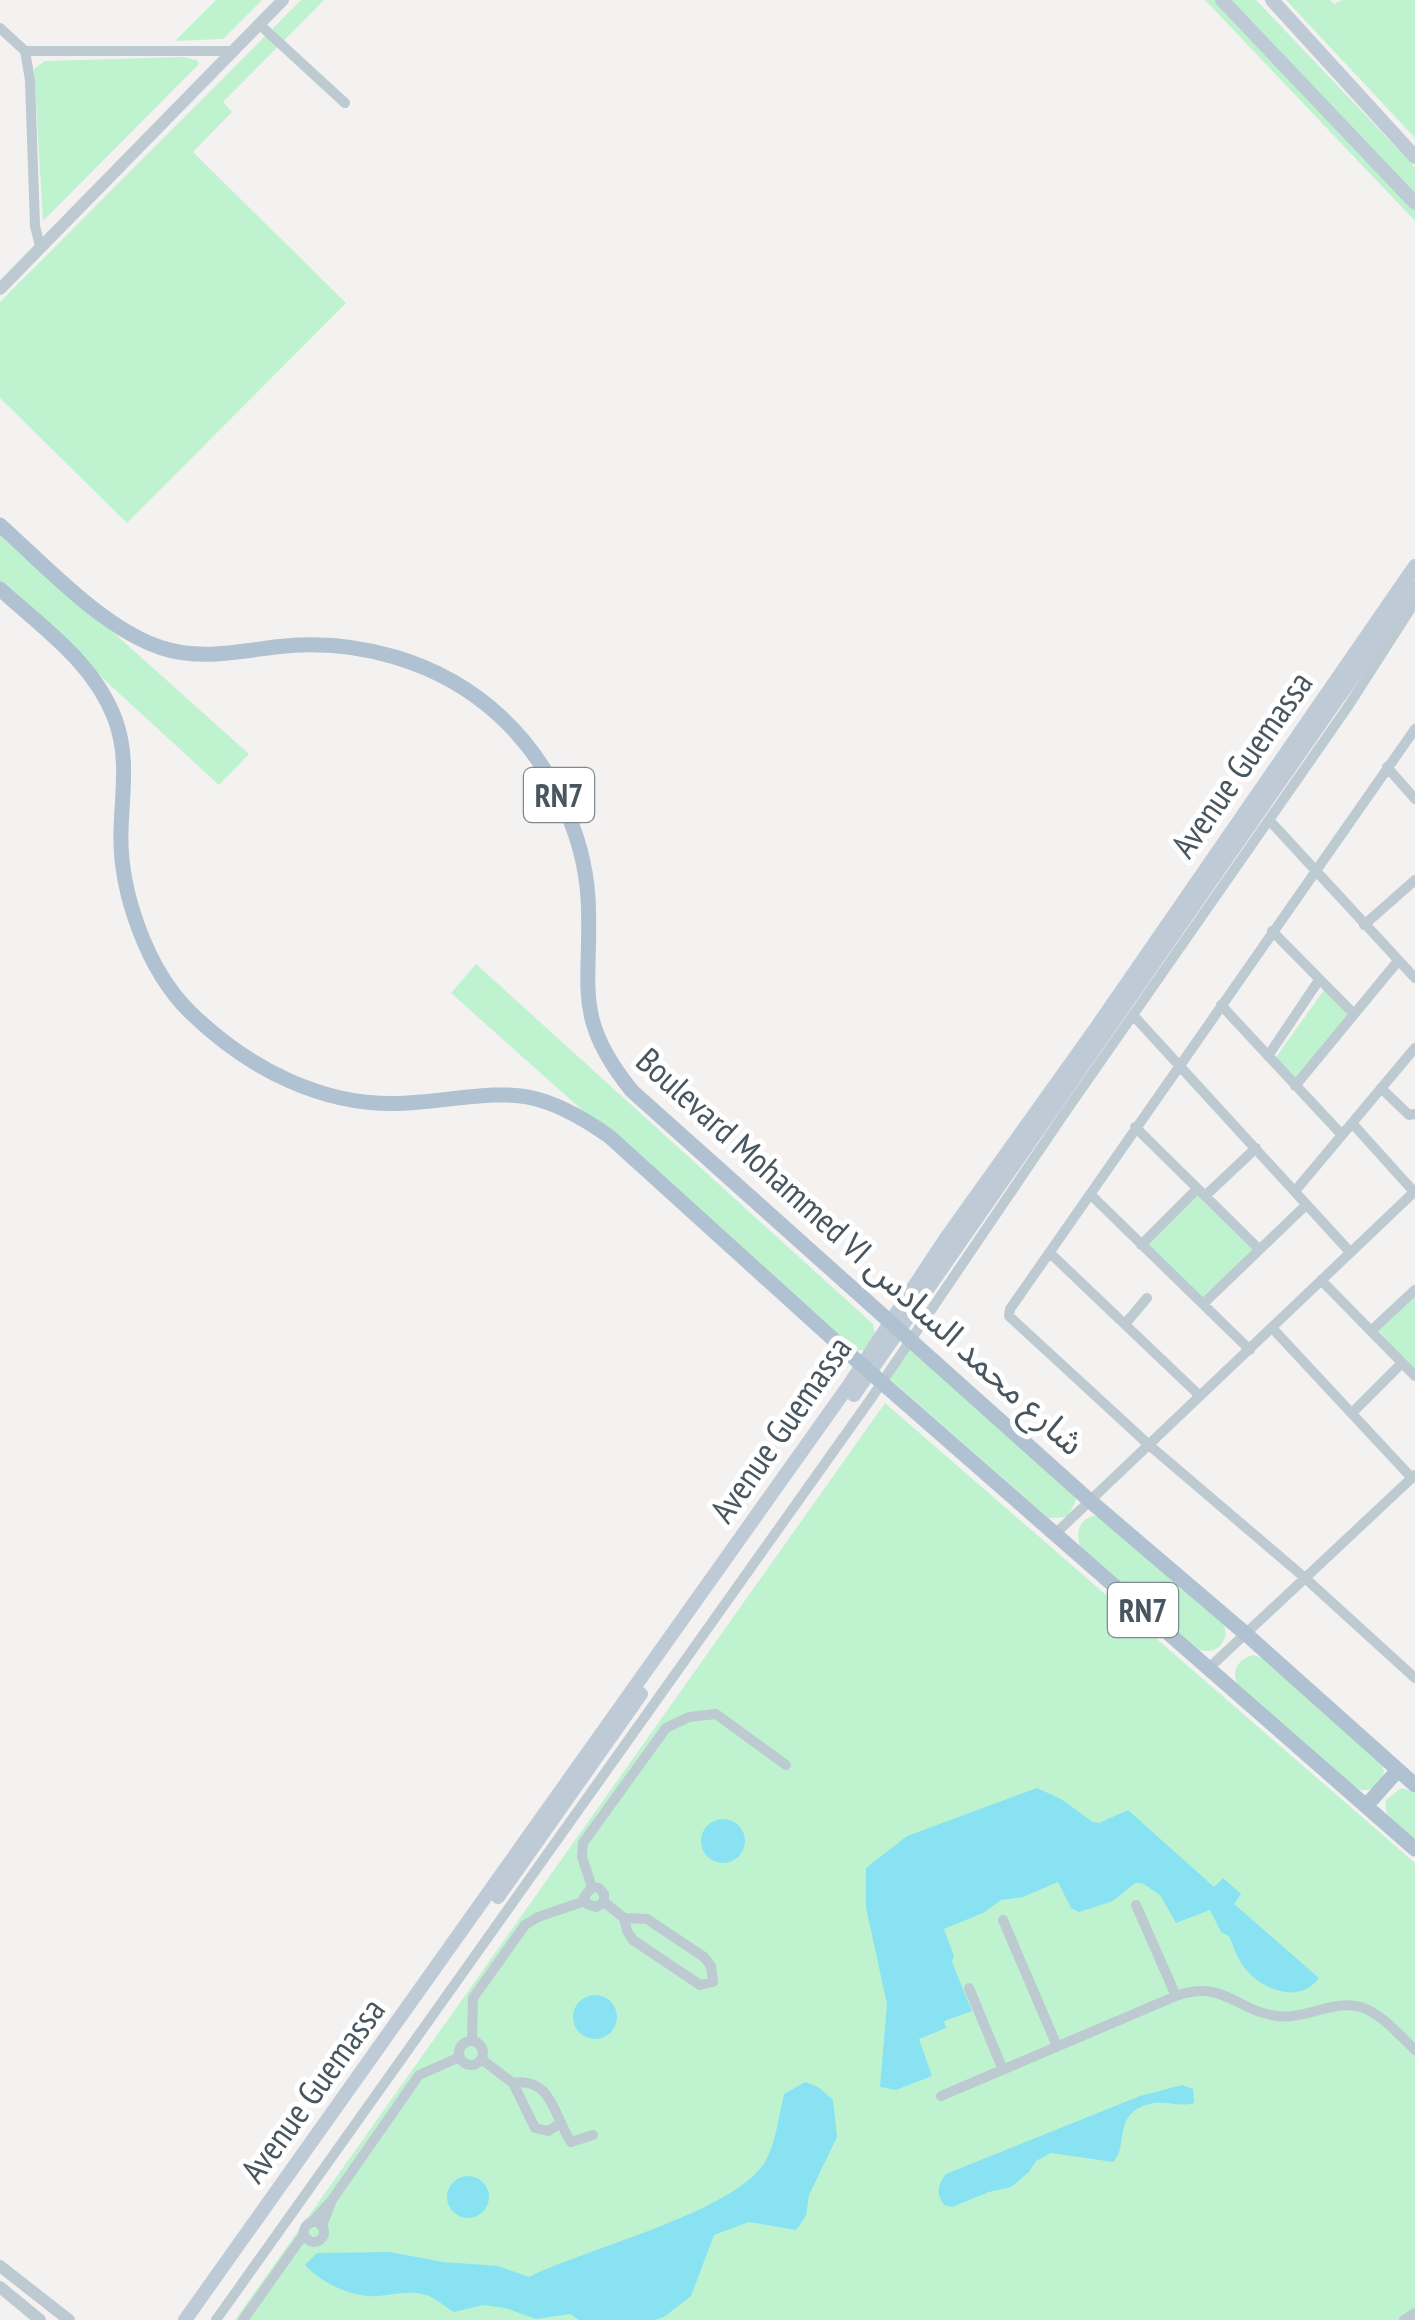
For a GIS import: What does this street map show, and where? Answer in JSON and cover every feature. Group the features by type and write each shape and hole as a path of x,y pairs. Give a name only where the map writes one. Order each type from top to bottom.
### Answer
{"main road":[{"path":"1222,0 1415,203"},
{"path":"1272,0 1415,157"},
{"name":"Boulevard Mohammed VI شارع محمد السادس","path":"0,524 106,618 166,650 199,654 310,645 376,651 426,667 474,694 502,718 549,776 578,845 588,895 589,1008 598,1042 632,1091 1415,1785"},
{"name":"Avenue Guemassa","path":"1398,609 1415,566"},
{"name":"Avenue Guemassa","path":"196,2320 872,1373 900,1331 946,1238 1415,587"},
{"name":"RN7","path":"0,589 75,656 103,693 124,749 126,783 120,832 128,896 155,962 180,1002 202,1023 264,1070 300,1086 350,1098 406,1104 493,1093 538,1098 566,1108 610,1137 872,1373 1415,1849"},
{"name":"Avenue Guemassa","path":"185,2320 872,1373"},
{"path":"1366,1806 1398,1770"}],"street":[{"path":"0,289 283,0"},
{"path":"259,24 346,103"},
{"path":"0,28 25,50 30,80 35,226 40,246"},
{"path":"25,50 233,51"},
{"name":"Avenue Guemassa","path":"216,2320 900,1331 1133,1015 1269,820 1398,609 1415,602"},
{"path":"1398,609 1415,628"},
{"path":"1413,737 1387,767 1220,1005 1010,1308 1009,1316 1149,1445 1415,1678"},
{"path":"1387,767 1415,800"},
{"path":"1269,820 1415,978"},
{"path":"1364,925 1414,885"},
{"path":"1272,931 1354,1014"},
{"path":"1296,1086 1398,961"},
{"path":"1268,1056 1319,980"},
{"path":"1220,1005 1342,1135"},
{"path":"1133,1015 1350,1252"},
{"path":"1296,1192 1415,1048"},
{"path":"1380,1088 1409,1115 1415,1114"},
{"path":"1055,1534 1415,1192 1352,1123"},
{"path":"1135,1127 1259,1249"},
{"path":"1141,1245 1256,1148"},
{"path":"1090,1194 1250,1350"},
{"path":"1203,1304 1306,1205"},
{"path":"1050,1253 1200,1396"},
{"path":"1321,1280 1415,1376"},
{"path":"1372,1330 1415,1290"},
{"path":"1125,1324 1147,1298"},
{"path":"1210,1667 1414,1476 1273,1329"},
{"path":"1353,1412 1402,1362"},
{"path":"592,1887 582,1856 583,1843 666,1728 689,1717 716,1714 786,1766"},
{"path":"592,1887 584,1894 585,1901 592,1907 604,1902"},
{"path":"592,1887 602,1890 604,1902 624,1918 647,1920 704,1957 711,1966 712,1982 700,1985 634,1940 624,1918"},
{"path":"472,2041 474,1998 525,1925 538,1916 585,1901"},
{"path":"1136,1904 1176,1996"},
{"path":"1003,1920 1057,2046"},
{"path":"969,1988 1003,2070"},
{"path":"941,2096 1189,1991 1218,1992 1257,2011 1283,2017 1346,2005 1362,2008 1386,2023 1415,2050"},
{"path":"460,2057 462,2046 472,2041"},
{"path":"472,2041 482,2048 481,2059"},
{"path":"460,2057 470,2064 481,2059"},
{"path":"307,2238 306,2227 316,2224 419,2075 460,2057"},
{"path":"481,2059 513,2082 536,2128 548,2131 561,2123"},
{"path":"513,2082 527,2081 549,2096 573,2143 593,2136"},
{"path":"243,2320 293,2248 307,2238 322,2239 324,2232 316,2224"},
{"path":"0,2266 68,2320"},
{"path":"0,2287 40,2320"},
{"path":"1404,2320 1415,2313"}],"green space":[{"path":"216,0 262,0 223,39 175,41"},
{"path":"301,0 324,0 223,102 232,112 193,152 346,303 127,523 0,398 0,302"},
{"path":"1205,0 1256,0 1415,167 1415,221"},
{"path":"1286,0 1330,0 1334,4 1342,0 1415,0 1415,138"},
{"path":"183,57 199,64 43,221 34,69 45,61"},
{"path":"0,531 249,754 219,785 0,584"},
{"path":"476,964 873,1324 875,1334 864,1350 854,1351 842,1342 451,993"},
{"path":"1324,990 1353,1019 1298,1086 1274,1060"},
{"path":"1196,1194 1253,1249 1203,1300 1146,1245"},
{"path":"1415,1295 1415,1370 1377,1329"},
{"path":"912,1347 1072,1491 1076,1500 1068,1517 1048,1518 890,1379"},
{"path":"885,1403 1415,1863 1415,2320 235,2320"},
{"path":"1093,1516 1103,1517 1224,1624 1226,1635 1219,1647 1198,1650 1080,1547 1079,1528"},
{"path":"1253,1655 1262,1658 1382,1762 1384,1772 1377,1785 1356,1789 1237,1685 1237,1666"},
{"path":"1401,1788 1415,1792 1415,1842 1387,1813 1386,1800"}],"water":[{"path":"1037,1788 1061,1799 1093,1822 1128,1810 1214,1887 1223,1878 1241,1894 1234,1904 1319,1978 1301,1991 1291,1992 1260,1982 1243,1966 1229,1936 1221,1932 1210,1910 1176,1923 1160,1895 1142,1883 1135,1883 1113,1901 1079,1912 1071,1908 1058,1882 1023,1897 1001,1900 983,1913 944,1929 954,1956 952,1962 972,2011 944,2021 946,2028 919,2039 932,2076 896,2090 880,2087 887,2004 866,1908 866,1868 907,1836"},
{"path":"723,1819 738,1826 745,1841 738,1856 723,1863 708,1856 701,1841 708,1826"},
{"path":"595,1995 610,2002 617,2017 610,2032 595,2039 580,2032 573,2017 580,2002"},
{"path":"805,2082 833,2100 837,2137 809,2195 806,2216 796,2230 749,2222 714,2235 691,2296 664,2317 579,2320 570,2314 536,2319 483,2305 454,2312 420,2294 368,2296 348,2292 320,2278 305,2265 317,2253 390,2252 443,2262 498,2266 529,2277 692,2213 749,2180 769,2154 784,2094"},
{"path":"1182,2085 1193,2089 1194,2103 1152,2103 1135,2110 1125,2124 1113,2162 1051,2153 1036,2161 1011,2187 952,2207 941,2201 939,2190 946,2174 1140,2096"},
{"path":"468,2176 483,2182 489,2197 483,2212 468,2218 453,2212 447,2197 453,2182"}]}
